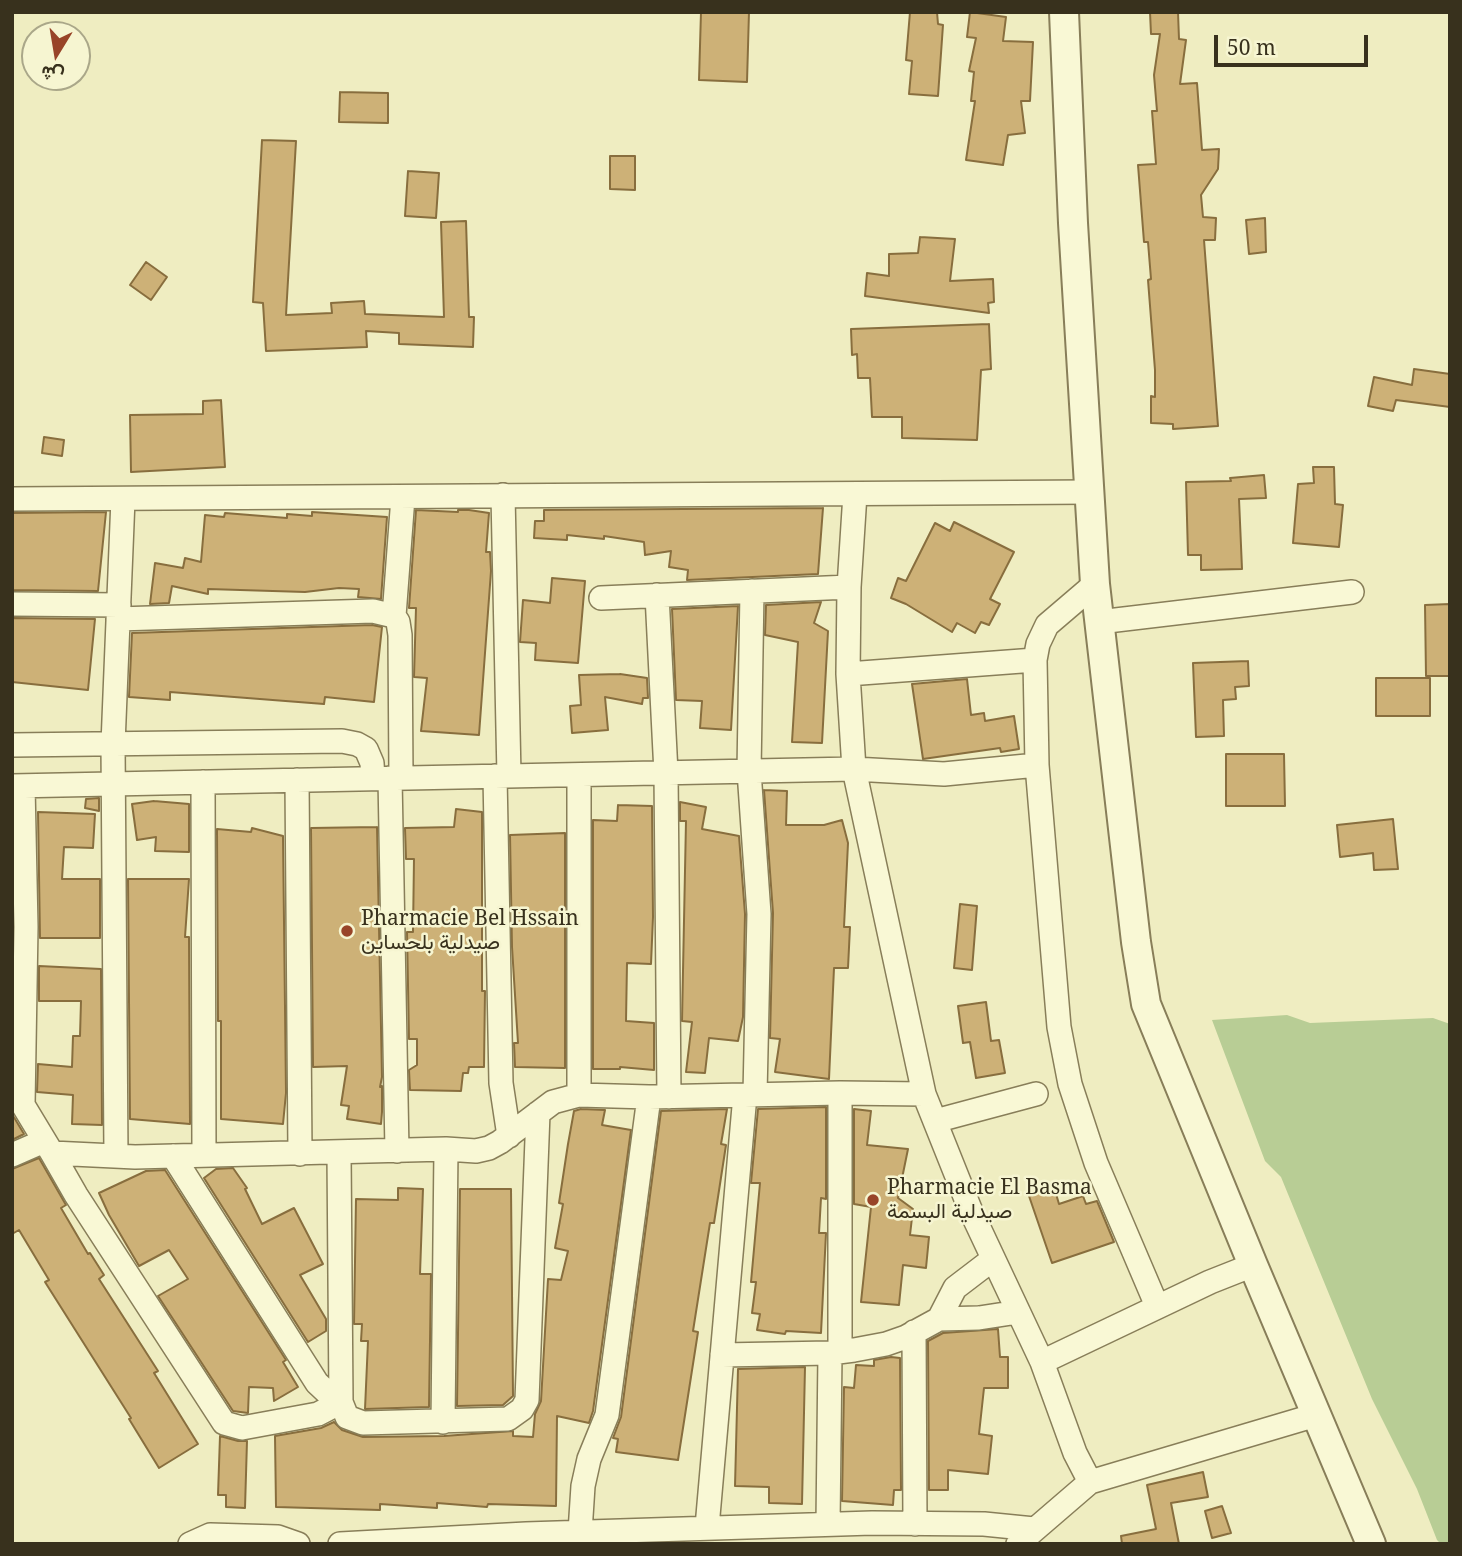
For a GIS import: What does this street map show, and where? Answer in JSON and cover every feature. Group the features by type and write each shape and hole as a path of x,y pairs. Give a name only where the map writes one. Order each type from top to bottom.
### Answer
{"street":[{"path":"1064,12 1073,223 1095,584 1136,942 1146,1004 1371,1544"},
{"path":"12,499 1091,492"},
{"path":"855,494 849,587 848,674 855,769 924,1094 970,1209 1042,1362 1075,1453 1090,1482"},
{"path":"503,495 502,1083 509,1136"},
{"path":"397,1151 388,778 400,635 394,616 403,497"},
{"path":"116,1156 113,744 123,499"},
{"path":"1095,584 1047,625 1038,644 1035,660 1037,765 1059,1027 1070,1084 1096,1163 1157,1306"},
{"path":"601,598 849,587"},
{"path":"707,1527 722,1355 750,1095 759,914 749,771 752,591"},
{"path":"1099,622 1352,592"},
{"path":"580,1532 583,1486 589,1459 607,1415 659,1097 666,773 657,595"},
{"path":"12,604 118,612 373,611 394,616"},
{"path":"848,674 1035,660"},
{"path":"12,745 342,741 366,749 372,763 388,778"},
{"path":"341,1402 318,1414 242,1428 224,1423 76,1195 18,1096 26,927 18,786 855,769 944,774 1037,765"},
{"path":"579,775 579,1095"},
{"path":"298,780 300,1154"},
{"path":"203,782 204,1155"},
{"path":"828,1524 835,1352 840,1093"},
{"path":"12,1155 48,1147 116,1156 446,1149 477,1151 489,1148 509,1136 553,1102 579,1095 659,1097 924,1094"},
{"path":"935,1121 1035,1094"},
{"path":"339,1153 341,1402 346,1417 355,1422 508,1419 516,1415 527,1400 538,1112"},
{"path":"443,1422 446,1149"},
{"path":"173,1156 317,1383 341,1402"},
{"path":"939,1319 955,1288 993,1259"},
{"path":"1042,1362 1157,1306 1253,1265"},
{"path":"722,1355 835,1352 886,1344 939,1319 979,1318 1018,1312"},
{"path":"914,1332 915,1524"},
{"path":"340,1544 525,1539 580,1532 795,1524 984,1524 1026,1536 1090,1482 1316,1415"},
{"path":"777,1544 795,1524"},
{"path":"190,1544 210,1535 278,1537 298,1544"}],"green space":[{"path":"1287,1015 1310,1023 1433,1018 1450,1024 1450,1544 1441,1544 1437,1540 1417,1489 1372,1399 1281,1177 1265,1161 1212,1020"}],"building":[{"path":"701,12 749,12 747,82 699,80"},
{"path":"910,12 937,12 938,24 943,25 938,96 909,94 912,61 906,60"},
{"path":"970,12 1006,17 1003,41 1033,42 1030,101 1021,101 1025,133 1008,135 1003,165 966,160 975,101 971,101 974,72 969,71 976,38 967,37"},
{"path":"1150,12 1178,12 1179,39 1186,40 1180,84 1197,83 1202,150 1219,149 1218,169 1201,195 1203,217 1216,218 1215,240 1204,240 1218,426 1173,429 1173,424 1151,423 1155,370 1148,280 1151,279 1148,242 1144,242 1138,165 1156,164 1152,111 1157,111 1154,75 1160,34 1151,34"},
{"path":"340,92 388,93 388,123 339,122"},
{"path":"262,140 296,141 286,315 332,313 331,303 364,301 365,314 444,317 441,222 466,221 469,317 474,317 473,347 399,344 399,333 366,331 367,347 266,351 263,303 253,302"},
{"path":"610,156 635,156 635,190 610,189"},
{"path":"408,171 439,173 436,218 405,216"},
{"path":"1265,218 1266,252 1249,254 1246,220"},
{"path":"920,237 955,239 950,281 993,279 994,302 988,303 989,313 865,296 867,273 889,276 889,254 918,253"},
{"path":"146,262 167,277 151,300 130,285"},
{"path":"989,324 991,369 981,370 977,440 902,438 902,417 872,417 870,378 858,378 857,354 852,355 851,329"},
{"path":"1414,369 1450,374 1450,407 1396,400 1393,411 1368,406 1374,377 1412,385"},
{"path":"221,400 225,467 131,472 130,415 203,414 203,401"},
{"path":"44,437 64,440 62,456 42,453"},
{"path":"1313,467 1334,467 1335,504 1343,505 1339,547 1293,543 1298,484 1314,483"},
{"path":"1264,475 1266,498 1239,499 1242,569 1201,570 1201,555 1188,555 1186,482 1231,481 1230,478"},
{"path":"823,508 818,574 687,580 688,570 669,567 671,551 645,555 644,542 604,536 604,539 567,535 567,540 534,538 535,521 544,521 544,510"},
{"path":"416,510 469,510 489,513 486,552 490,552 491,571 479,735 421,731 427,678 414,677 416,608 409,608"},
{"path":"106,512 98,591 12,590 12,513"},
{"path":"312,512 387,517 381,599 358,597 359,589 339,588 305,592 208,589 208,594 172,586 169,603 150,604 155,563 183,568 185,558 201,562 205,515 224,517 225,513 287,518 287,514 312,516"},
{"path":"954,522 1014,552 990,599 1000,604 989,625 981,622 975,633 957,623 952,632 891,598 898,578 906,581 935,523 950,531"},
{"path":"552,578 585,581 578,663 535,660 536,643 520,642 523,600 550,603"},
{"path":"821,602 814,623 828,631 822,743 792,742 798,642 765,635 766,605"},
{"path":"1450,604 1450,676 1426,676 1425,605"},
{"path":"738,606 731,730 700,728 702,701 676,700 672,609"},
{"path":"12,618 95,619 88,690 12,682"},
{"path":"372,625 382,627 374,702 325,697 324,704 170,692 170,700 129,697 132,633"},
{"path":"1248,661 1249,686 1235,687 1236,699 1223,700 1224,736 1196,737 1193,663"},
{"path":"620,674 647,678 648,698 643,698 642,704 605,697 608,730 572,733 570,706 581,705 579,675"},
{"path":"1376,678 1430,678 1430,716 1376,716"},
{"path":"967,679 971,715 984,713 985,721 1014,716 1019,749 1001,752 1000,748 923,759 912,684"},
{"path":"1226,754 1284,754 1285,806 1226,806"},
{"path":"764,790 787,791 786,825 824,825 842,820 848,843 844,927 850,927 848,968 834,968 829,1079 775,1072 780,1039 770,1038 773,913"},
{"path":"99,798 99,811 85,808 86,799"},
{"path":"154,801 189,804 189,852 155,851 156,837 137,840 132,804"},
{"path":"680,802 706,807 702,829 739,836 745,914 743,1017 738,1041 709,1038 705,1073 686,1072 692,1022 682,1021 686,821 680,821"},
{"path":"618,805 652,806 651,964 627,963 626,1021 654,1023 654,1070 620,1067 593,1069 593,820 617,821"},
{"path":"456,809 482,812 484,1067 469,1067 468,1073 463,1073 461,1091 410,1090 409,1070 417,1065 417,1039 409,1039 407,932 413,932 414,859 406,859 405,828 454,827"},
{"path":"38,812 95,814 93,848 64,847 62,879 100,879 100,938 40,938"},
{"path":"1393,819 1398,869 1374,870 1373,853 1340,857 1337,825"},
{"name":"Pharmacie Bel Hssain صيدلية بلحساين","path":"377,827 381,1124 347,1119 349,1106 341,1105 347,1066 313,1067 311,828"},
{"path":"252,828 283,836 286,1093 283,1124 221,1119 217,829 251,832"},
{"path":"565,833 565,1068 515,1067 514,1043 518,1043 512,947 510,835"},
{"path":"128,879 189,879 185,937 189,937 190,1124 130,1119"},
{"path":"960,904 977,906 972,970 954,968"},
{"path":"39,966 101,969 102,1125 72,1124 73,1095 37,1092 38,1064 72,1067 73,1036 80,1036 81,1001 39,1001"},
{"path":"986,1002 991,1041 999,1040 1005,1073 976,1078 970,1042 963,1043 958,1006"},
{"path":"826,1107 826,1199 821,1198 819,1233 826,1233 821,1333 786,1331 785,1334 757,1330 760,1314 752,1313 756,1282 751,1282 760,1183 751,1183 758,1109"},
{"path":"727,1109 721,1144 726,1145 714,1223 710,1223 693,1331 698,1332 678,1460 616,1452 618,1439 613,1438 621,1417 661,1111"},
{"name":"Pharmacie El Basma صيدلية البسمة","path":"854,1109 871,1111 867,1145 908,1149 898,1198 913,1209 910,1235 929,1237 926,1268 903,1265 899,1305 861,1302 871,1207 854,1204"},
{"path":"605,1110 602,1125 631,1130 593,1411 589,1423 557,1416 556,1506 488,1504 487,1507 437,1503 437,1508 380,1504 380,1510 276,1507 275,1436 321,1428 334,1422 342,1430 363,1437 444,1436 513,1431 513,1436 533,1437 535,1414 541,1401 548,1279 561,1280 568,1251 555,1248 563,1204 559,1203 574,1111"},
{"path":"12,1114 24,1134 12,1140"},
{"path":"39,1158 66,1205 61,1208 88,1254 90,1253 104,1275 99,1279 158,1371 154,1373 198,1444 159,1468 129,1419 131,1418 45,1282 49,1280 19,1230 12,1234 12,1169"},
{"path":"233,1168 247,1188 245,1189 262,1224 294,1208 323,1264 300,1275 326,1319 326,1331 308,1342 204,1178 216,1169"},
{"path":"165,1170 286,1360 283,1362 298,1387 274,1401 273,1388 249,1387 248,1413 233,1411 158,1296 188,1279 169,1250 139,1266 99,1193 146,1171"},
{"path":"1054,1187 1059,1204 1083,1196 1086,1204 1097,1201 1114,1242 1052,1263 1029,1196"},
{"path":"398,1188 423,1189 420,1274 431,1274 429,1407 365,1409 368,1341 361,1341 362,1324 354,1324 356,1199 398,1200"},
{"path":"460,1189 511,1189 513,1396 503,1405 457,1406"},
{"path":"998,1329 1000,1357 1008,1357 1008,1388 984,1388 979,1434 992,1436 988,1474 948,1470 948,1490 929,1490 928,1341 943,1333"},
{"path":"900,1358 901,1490 894,1490 893,1505 842,1501 844,1387 854,1388 856,1365 874,1366 874,1360"},
{"path":"805,1367 802,1504 769,1503 769,1487 735,1486 738,1369"},
{"path":"220,1436 247,1441 245,1508 226,1507 226,1495 218,1495"},
{"path":"1203,1472 1208,1497 1171,1503 1179,1544 1122,1544 1121,1536 1156,1529 1147,1485"},
{"path":"1222,1506 1231,1533 1212,1538 1205,1511"}],"place":[{"name":"Pharmacie Bel Hssain صيدلية بلحساين","path":"347,931"},
{"name":"Pharmacie El Basma صيدلية البسمة","path":"873,1200"}]}
